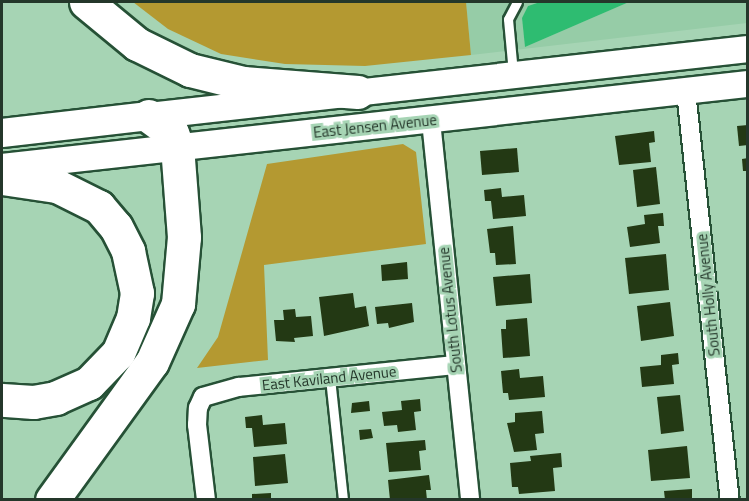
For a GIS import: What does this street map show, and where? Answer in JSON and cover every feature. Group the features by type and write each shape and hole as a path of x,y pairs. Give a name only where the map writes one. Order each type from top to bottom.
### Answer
{"highway":[{"path":"86,2 137,44 190,70 243,83 358,92"},
{"path":"52,500 128,397 170,326 183,276 177,146 172,133 149,116"},
{"path":"2,178 57,186 99,207 116,228 128,251 137,293 133,318 118,352 89,383 56,398 33,402 2,400"}],"main road":[{"path":"2,133 747,49"},
{"path":"686,91 710,74 747,69"},
{"path":"430,121 447,101 523,90 553,71"},
{"name":"East Jensen Avenue","path":"2,167 747,84"}],"street":[{"name":"South Holly Avenue","path":"686,91 730,500"},
{"name":"South Lotus Avenue","path":"430,121 470,500"},
{"name":"East Kaviland Avenue","path":"206,500 197,425 203,397 239,387 456,365"}],"lane":[{"path":"513,75 508,19 517,2"},
{"path":"330,378 343,500"}],"shaded area":[{"path":"133,2 466,2 471,55 365,66 285,64 221,54 168,29"},
{"path":"466,2 540,2 528,6 522,18 525,47 629,2 747,2 747,23 471,55"},
{"path":"540,2 629,2 525,47 522,18 528,6"},
{"path":"403,144 416,152 426,244 264,265 268,360 197,368 218,337 267,164"}],"building":[{"path":"748,125 748,145 739,146 737,126"},
{"path":"654,131 655,142 649,143 651,162 619,165 615,136"},
{"path":"517,148 519,172 482,175 480,151"},
{"path":"748,158 748,171 743,171 742,159"},
{"path":"656,167 660,204 637,207 633,170"},
{"path":"501,188 502,197 524,195 526,216 493,219 491,201 485,201 484,190"},
{"path":"663,213 664,226 658,226 660,243 630,247 627,227 645,224 644,215"},
{"path":"513,226 516,264 496,265 495,253 490,253 487,229"},
{"path":"666,254 669,290 629,294 625,258"},
{"path":"407,262 408,279 382,281 381,265"},
{"path":"530,274 532,303 496,306 493,277"},
{"path":"353,293 355,308 366,306 369,326 324,336 319,297"},
{"path":"670,302 674,336 641,341 637,306"},
{"path":"412,303 414,322 389,328 388,323 377,324 375,307"},
{"path":"295,309 296,317 311,316 313,336 294,338 295,342 276,341 274,320 284,320 283,310"},
{"path":"527,318 530,356 503,358 501,329 506,329 506,320"},
{"path":"678,353 679,364 672,365 674,384 642,387 640,367 661,365 661,355"},
{"path":"519,369 520,378 543,376 545,397 509,400 508,393 503,393 501,371"},
{"path":"680,395 684,431 661,434 657,397"},
{"path":"420,399 421,411 414,412 416,430 398,432 397,425 384,426 382,412 402,410 401,401"},
{"path":"369,401 370,411 351,413 352,403"},
{"path":"542,411 544,433 535,434 537,450 514,452 507,423 515,422 515,413"},
{"path":"262,415 263,425 285,423 287,444 254,447 252,428 246,428 245,417"},
{"path":"371,429 373,438 360,440 359,430"},
{"path":"425,440 426,450 419,451 421,470 389,472 386,443"},
{"path":"687,446 690,478 651,481 648,450"},
{"path":"561,453 562,467 553,468 555,491 519,494 518,487 512,487 510,463 531,461 530,456"},
{"path":"285,454 288,483 255,486 253,457"},
{"path":"429,475 431,490 426,490 427,500 390,500 388,480"},
{"path":"692,489 692,500 665,500 664,491"},
{"path":"271,493 271,500 252,500 252,494"}]}
